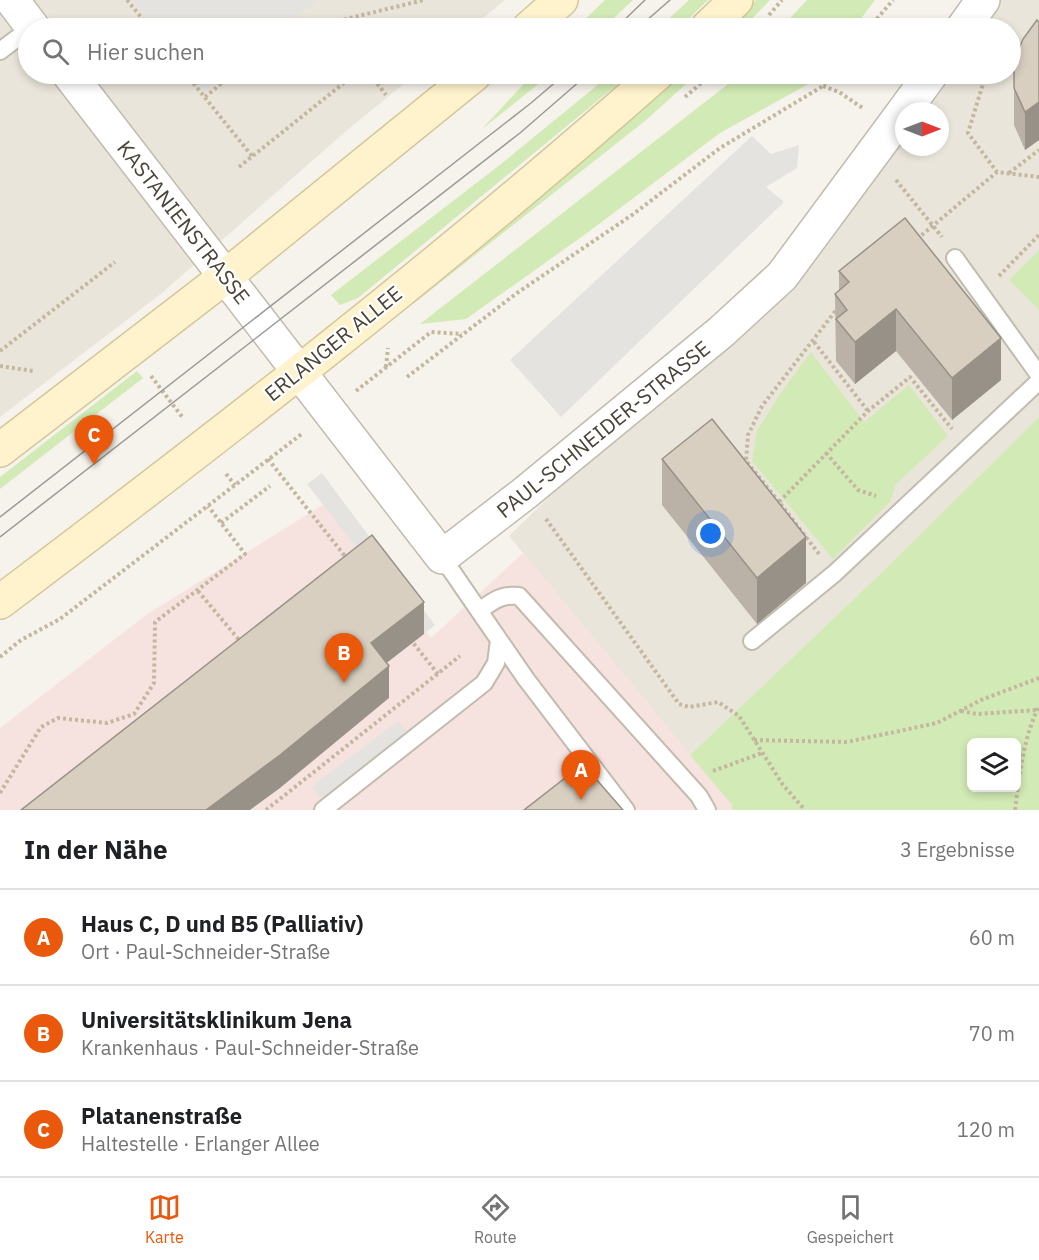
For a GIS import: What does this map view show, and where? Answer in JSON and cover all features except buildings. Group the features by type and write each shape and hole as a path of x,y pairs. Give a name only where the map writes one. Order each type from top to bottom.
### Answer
{"main road":[{"path":"540,18 561,0"},
{"path":"717,18 736,0"},
{"path":"0,450 226,276 463,84"},
{"name":"ERLANGER ALLEE","path":"0,602 299,371 592,131 646,84"}],"street":[{"path":"12,0 24,18"},
{"path":"970,18 983,0"},
{"name":"KASTANIENSTRASSE","path":"77,84 299,371"},
{"name":"PAUL-SCHNEIDER-STRASSE","path":"911,102 924,84"},
{"name":"PAUL-SCHNEIDER-STRASSE","path":"442,557 525,493 712,340 782,276 895,123"},
{"path":"299,371 442,557"}],"lane":[{"path":"0,51 18,38"},
{"path":"955,258 1039,375"},
{"path":"752,641 835,573 1039,381"},
{"path":"442,557 499,640 626,810"},
{"path":"479,611 507,594 519,596 699,796 707,810"},
{"path":"323,810 484,683 496,663 499,640"}],"path":[{"path":"128,0 142,18"},
{"path":"350,18 424,0"},
{"path":"878,18 893,0"},
{"path":"194,84 252,156"},
{"path":"205,97 221,84"},
{"path":"239,167 342,84"},
{"path":"378,84 386,95"},
{"path":"983,84 968,133 997,172"},
{"path":"407,377 462,334 632,215 720,148 823,86 839,92 872,114"},
{"path":"1008,173 1039,150"},
{"path":"908,247 997,172 1039,177"},
{"path":"895,179 933,225 955,258"},
{"path":"982,294 1039,235"},
{"path":"0,351 115,262"},
{"path":"835,573 746,461 748,435 762,406 804,351 814,342 840,305"},
{"path":"355,392 431,332 462,334"},
{"path":"814,342 868,411"},
{"path":"131,349 235,485"},
{"path":"0,366 33,370"},
{"path":"778,502 868,411 910,377 967,448"},
{"path":"0,657 21,640 60,619 305,431"},
{"path":"826,453 858,490 870,496 884,496 928,485"},
{"path":"268,459 356,570"},
{"path":"222,523 270,486"},
{"path":"0,793 40,727 58,718 107,723 134,714 154,683 155,622 245,554 208,506"},
{"path":"544,517 679,704 689,707 718,702 739,717 783,785 805,810"},
{"path":"198,591 241,642"},
{"path":"404,631 438,674"},
{"path":"266,810 460,656"},
{"path":"753,740 847,742 937,723 1039,678"},
{"path":"960,711 977,714 1038,708 1023,751 1015,810"},
{"path":"704,775 762,753"},
{"path":"289,779 296,787"}],"shaded area":[{"path":"0,0 505,0 483,18 18,18 18,84 404,84 346,131 162,293 0,417"},
{"path":"132,0 317,0 294,18 147,18"},
{"path":"998,0 1039,0 1039,417 878,576 690,755 509,536 551,495 758,322 808,268 895,147 895,156 949,156 949,102 927,102 940,84 1021,84 1021,18 985,18"},
{"path":"199,84 214,84 205,91"},
{"path":"752,136 771,154 799,145 797,168 766,187 784,202 561,417 510,360"},
{"path":"322,473 435,625 424,634 307,484"},
{"path":"324,504 431,638 523,553 732,805 732,810 0,810 0,728 146,615"},
{"path":"398,721 414,738 328,806 311,787"}],"green space":[{"path":"605,0 633,0 614,18 586,18"},
{"path":"689,0 708,0 689,18 670,18"},
{"path":"756,0 770,0 753,18 738,18"},
{"path":"807,0 875,0 862,18 790,18"},
{"path":"524,84 538,84 482,129"},
{"path":"599,84 618,84 358,298 340,305 331,295 501,164"},
{"path":"668,84 686,84 645,121 413,304 409,300 578,162"},
{"path":"728,84 808,84 720,133 587,233 466,319 420,324"},
{"path":"1039,250 1039,310 1009,280"},
{"path":"811,352 864,422 909,385 948,436 895,485 891,501 833,559 752,461 757,431 780,394"},
{"path":"137,371 143,378 0,489 0,477"},
{"path":"1039,417 1039,810 732,810 732,805 690,755 878,576"}],"tram line":[{"path":"626,18 645,0"},
{"path":"649,18 670,0"},
{"path":"0,517 553,84"},
{"path":"0,537 520,133 576,84"}],"place":[{"name":"Platanenstraße","path":"94,465"},
{"name":"Universitätsklinikum Jena","path":"344,683"},
{"name":"Haus C, D und B5 (Palliativ)","path":"581,800"}]}
